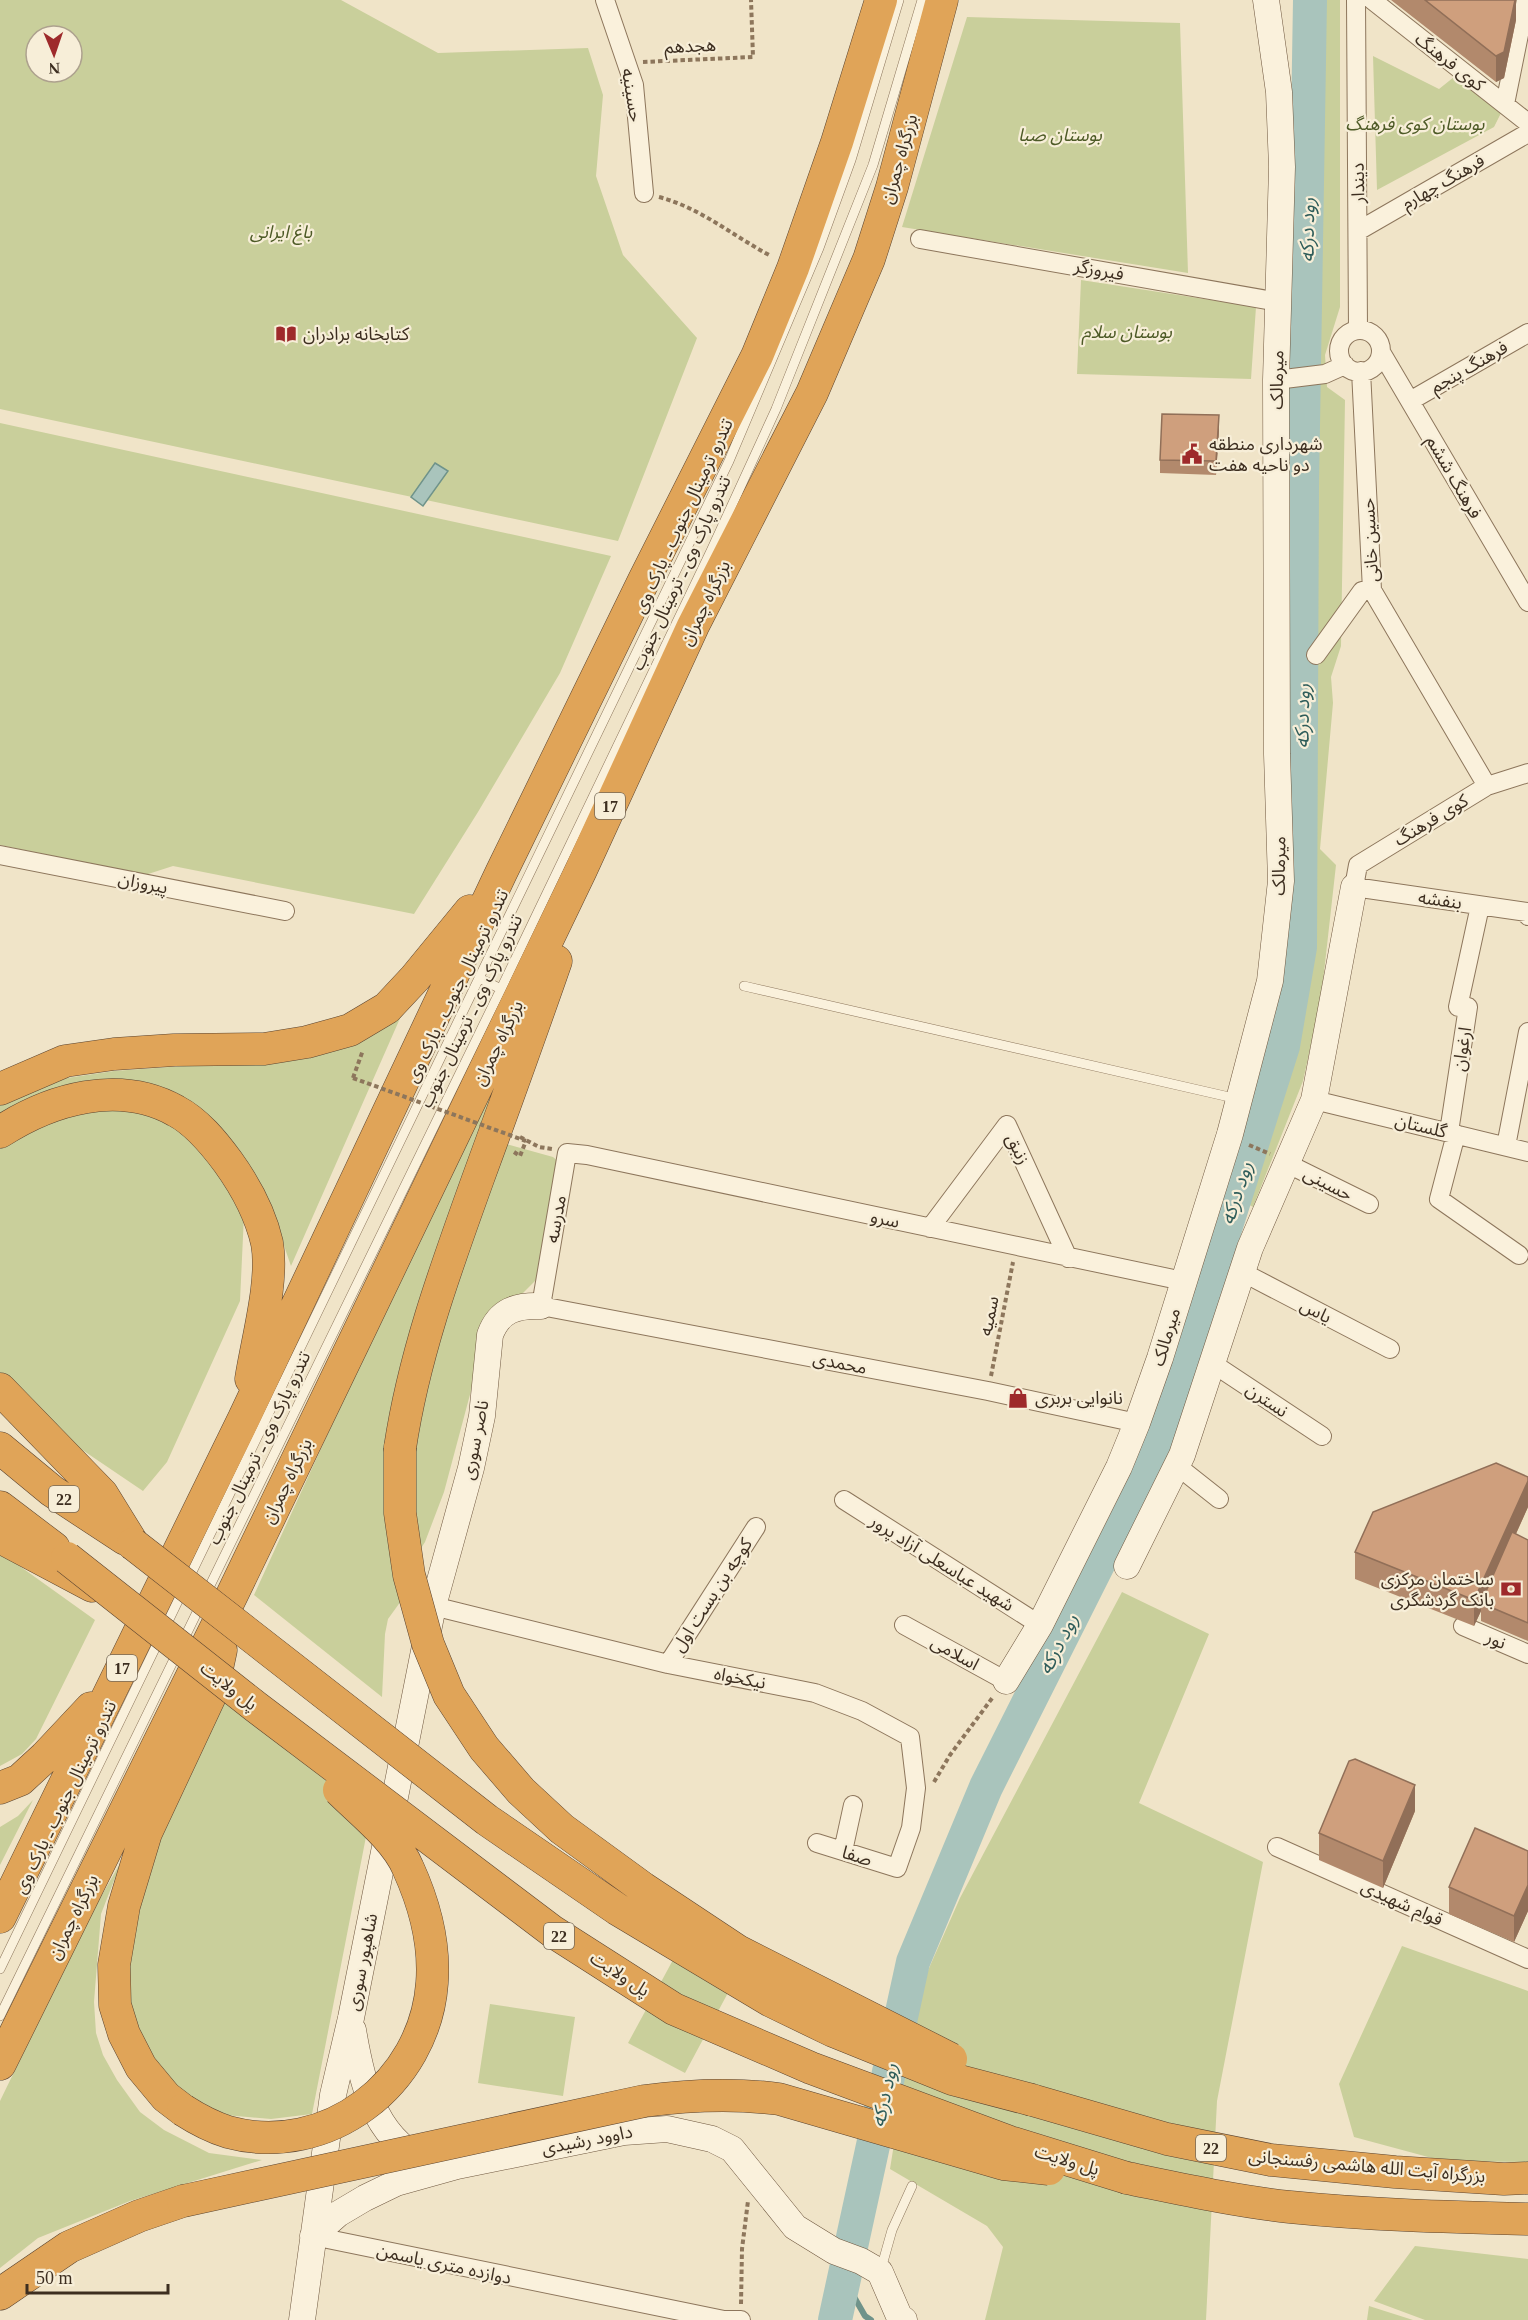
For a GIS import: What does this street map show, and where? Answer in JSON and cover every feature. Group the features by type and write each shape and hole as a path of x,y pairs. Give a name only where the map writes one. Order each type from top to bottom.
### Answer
{"highway":[{"name":"17","path":"0,1917 244,1418 501,873 644,580 757,356 793,268 837,142 881,0"},
{"name":"بزرگراه چمران","path":"0,2064 232,1595 581,870 693,626 812,393 869,259 892,187 942,0"},
{"path":"581,870 568,925 451,1254 406,1404 400,1448 400,1513 409,1575 428,1644 449,1695 484,1748 521,1791 562,1829 616,1869 738,1951 1032,2100"},
{"path":"0,1089 65,1061 114,1054 264,1049 307,1042 350,1029 387,1008 415,978 501,873"},
{"path":"0,1132 55,1103 93,1096 135,1097 159,1103 177,1111 193,1122 219,1150 254,1203 261,1221 269,1259 267,1287 244,1418"},
{"path":"0,1389 102,1494 133,1544"},
{"name":"22","path":"0,1448 51,1491 133,1544 487,1820 617,1909 771,2001 823,2026 952,2079 1032,2100"},
{"name":"پل ولایت","path":"0,1507 256,1707 552,1931 674,2009 811,2068 988,2134 1127,2178"},
{"path":"0,1537 124,1603"},
{"path":"232,1595 212,1692 146,1833 122,1916 114,1965 115,2006 124,2034 141,2067 165,2097 202,2121 229,2132 283,2136 334,2123 373,2100 406,2062 420,2037 428,2008 432,1982 430,1942 425,1915 408,1866 394,1845 256,1707"},
{"path":"0,1788 20,1780 45,1757 116,1681"},
{"path":"0,2294 69,2247 139,2216 183,2201 644,2101 702,2094 749,2095 779,2099 1003,2164 1127,2178"},
{"name":"بزرگراه آیت الله هاشمی رفسنجانی","path":"1032,2100 1148,2134 1271,2160 1395,2172 1504,2179 1528,2178"},
{"name":"22","path":"1127,2178 1209,2195 1288,2206 1393,2216 1528,2219"}],"street":[{"name":"حسینیه","path":"605,0 634,85 644,193"},
{"name":"میرمالک","path":"1005,1681 1040,1625 1119,1467 1137,1423 1240,1099 1270,981 1281,880 1277,742 1285,379 1279,302 1281,120 1266,0"},
{"name":"دیندار","path":"1356,0 1358,330"},
{"path":"1505,104 1526,0"},
{"name":"کوی فرهنگ","path":"1378,3 1528,123"},
{"name":"فرهنگ چهارم","path":"1358,231 1528,133"},
{"name":"فیروزگر","path":"920,239 1279,302"},
{"path":"1285,379 1353,368 1372,368 1381,351 1377,338 1365,330 1352,331 1341,340 1339,353 1353,368"},
{"name":"فرهنگ پنجم","path":"1410,402 1528,333"},
{"name":"فرهنگ ششم","path":"1381,351 1528,602"},
{"name":"حسین خانی","path":"1353,368 1372,590 1487,786"},
{"path":"1316,655 1362,591 1372,590"},
{"name":"کوی فرهنگ","path":"1354,887 1358,865 1487,786 1528,773"},
{"name":"پیروزان","path":"0,855 285,911"},
{"path":"1127,1566 1176,1465 1250,1248 1314,1100 1354,887"},
{"name":"بنفشه","path":"1354,887 1528,914"},
{"name":"ارغوان","path":"1452,1133 1468,1007 1458,1006 1480,906"},
{"path":"1506,1146 1528,1032"},
{"name":"گلستان","path":"1314,1100 1528,1152"},
{"name":"زنبق","path":"930,1228 1007,1125 1068,1258"},
{"path":"1452,1133 1439,1199 1519,1255"},
{"name":"سرو","path":"567,1153 586,1155 1183,1281"},
{"name":"مدرسه","path":"541,1306 567,1153"},
{"name":"حسینی","path":"1286,1163 1369,1204"},
{"name":"یاس","path":"1242,1272 1390,1349"},
{"name":"ناصر سوری","path":"433,1606 471,1468 482,1416 490,1335 494,1324 510,1309 523,1305 541,1306"},
{"name":"محمدی","path":"541,1306 988,1391 1137,1423"},
{"name":"نسترن","path":"1212,1363 1322,1436"},
{"path":"1176,1465 1219,1499"},
{"name":"شهید عباسعلی آزاد پرور","path":"844,1500 1040,1625"},
{"name":"کوچه بن بست اول","path":"668,1664 756,1527"},
{"name":"نیکخواه","path":"433,1606 668,1664 815,1693 862,1711 909,1737 916,1788 911,1828 897,1868"},
{"name":"شاهپور سوری","path":"302,2320 333,2095 351,2018 433,1606"},
{"name":"اسلامی","path":"904,1625 1005,1681"},
{"name":"نور","path":"1463,1626 1528,1654"},
{"path":"843,1851 853,1805"},
{"name":"صفا","path":"817,1844 897,1868"},
{"name":"قوام شهیدی","path":"1276,1847 1528,1959"},
{"path":"351,2018 365,2091"},
{"path":"333,2095 340,2084 348,2080 358,2083 389,2132 401,2145 424,2160 457,2166"},
{"name":"داوود رشیدی","path":"314,2236 338,2214 396,2183 457,2166 624,2132 667,2129 688,2132 723,2143 738,2156 795,2227 834,2251 870,2266"},
{"path":"327,2132 345,2149 385,2160 417,2166 457,2166"},
{"name":"دوازده متری یاسمن","path":"314,2236 575,2291 724,2320 741,2320"},
{"path":"870,2266 899,2316 904,2320"}],"lane":[{"name":"تندرو ترمینال جنوب ـ پارک وی","path":"0,1969 729,461 819,248 851,160 899,0"},
{"name":"تندرو پارک وی ـ ترمینال جنوب","path":"0,2016 501,989 776,410 873,165 922,0"},
{"path":"479,978 501,989"},
{"path":"744,986 1240,1099"},
{"path":"870,2266 892,2230 912,2186"}],"path":[{"name":"هجدهم","path":"628,62 753,57 751,0"},
{"path":"644,193 677,202 708,216 749,244 793,268"},
{"path":"364,1048 353,1078 526,1141 520,1156 513,1153"},
{"path":"520,1137 539,1147 567,1153"},
{"name":"سمیه","path":"988,1391 1016,1247"},
{"path":"916,1788 931,1788 950,1755 1005,1681"},
{"path":"741,2320 742,2250 748,2201 763,2190"}],"green space":[{"name":"باغ ایرانی","path":"0,0 341,0 438,53 588,48 603,95 596,176 623,255 697,338 618,541 0,409"},
{"path":"1318,0 1340,0 1340,307 1325,355 1327,387 1345,400 1341,646 1331,677 1333,703 1320,849 1336,865 1321,999 1303,1081 1253,1207 1246,1203 1304,995 1318,402"},
{"name":"بوستان صبا","path":"967,17 1180,23 1188,273 902,227"},
{"name":"بوستان کوی فرهنگ","path":"1373,56 1439,89 1454,77 1501,113 1494,127 1377,190"},
{"name":"بوستان سلام","path":"1081,280 1256,307 1251,379 1077,374"},
{"path":"0,423 611,556 560,673 478,812 414,914 173,866 145,875 0,845"},
{"path":"405,1007 291,1266 271,1208 218,1129 175,1092 113,1081 60,1087 0,1117 0,1104 40,1082 114,1071 266,1060"},
{"path":"489,1093 496,1107 388,1498 387,1538 401,1601 388,1619 385,1634 382,1697 254,1595 422,1228"},
{"path":"113,1107 153,1112 199,1142 244,1215 240,1301 167,1462 143,1491 78,1447 0,1374 0,1144 62,1113"},
{"path":"503,1143 553,1157 560,1163 539,1277 522,1294 472,1387 444,1492 425,1542 416,1556 409,1501 419,1398"},
{"path":"0,1552 95,1620 36,1739 22,1754 0,1766"},
{"path":"1122,1592 1209,1634 1139,1803 1263,1862 1217,2101 1206,2320 985,2320 1003,2247 987,2226 890,2169 918,1993 960,1898"},
{"path":"218,1692 371,1811 312,2114 271,2119 225,2115 199,2102 177,2086 160,2067 127,2013 120,1930"},
{"path":"33,1800 0,1865 0,1827 18,1816"},
{"path":"122,1860 101,1914 94,2002 96,2033 103,2055 117,2080 140,2112 164,2130 209,2153 262,2160 130,2201 38,2238 0,2268 0,2101 91,1914"},
{"path":"1402,1946 1528,1991 1528,2162 1443,2161 1354,2137 1339,2084"},
{"path":"674,1958 730,1989 685,2073 628,2043"},
{"path":"490,2004 575,2017 563,2096 478,2083"},
{"path":"1415,2246 1528,2259 1528,2320 1425,2320 1374,2301"},
{"path":"1369,2306 1413,2320 1367,2320"}],"water":[{"path":"435,463 448,471 423,506 411,497"}],"building":[{"path":"1425,0 1515,0 1504,52 1496,56"},
{"path":"1162,414 1219,415 1216,461 1160,460"},
{"path":"1496,1463 1528,1477 1528,1481 1474,1600 1355,1552 1373,1512"},
{"name":"ساختمان مرکزی بانک گردشگری","path":"1512,1532 1528,1540 1528,1623 1481,1603"},
{"path":"1355,1759 1415,1785 1383,1861 1319,1833 1349,1761"},
{"path":"1475,1828 1528,1851 1528,1885 1514,1916 1449,1887"}],"waterway":[{"name":"رود درکه","path":"835,2320 913,1962 986,1787 1154,1453 1283,1046 1300,947 1302,486 1310,0"},
{"path":"845,2281 865,2316 871,2320"}],"place":[{"name":"کتابخانه برادران","path":"286,334"},
{"name":"شهرداری منطقه دو ناحیه هفت","path":"1192,454"},
{"name":"نانوایی بربری","path":"1018,1398"},
{"name":"ساختمان مرکزی بانک گردشگری","path":"1511,1589"}]}
